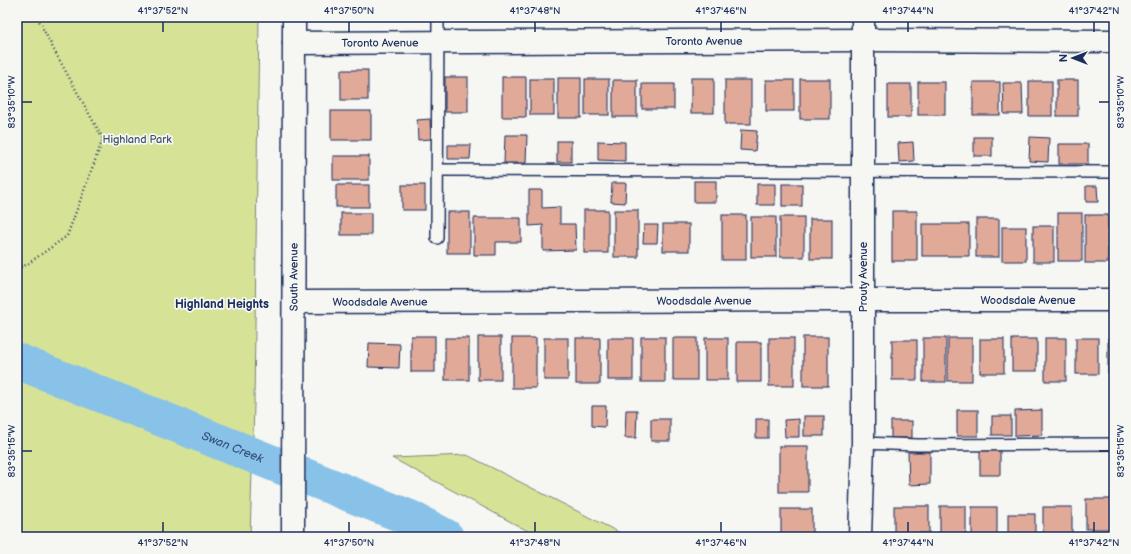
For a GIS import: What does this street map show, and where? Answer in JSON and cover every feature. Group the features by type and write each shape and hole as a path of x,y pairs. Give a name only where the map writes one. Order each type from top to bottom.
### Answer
{"street":[{"name":"South Avenue","path":"293,534 294,17"},
{"name":"Prouty Avenue","path":"860,537 863,443 863,17"},
{"name":"Toronto Avenue","path":"294,43 863,40 1114,41"},
{"name":"Woodsdale Avenue","path":"294,302 1114,300"}],"lane":[{"path":"437,238 438,17"},
{"path":"438,170 1114,172"},
{"path":"863,443 918,445 1114,444"}],"path":[{"path":"17,268 26,265 67,236 103,139 37,17"}],"green space":[{"name":"Highland Park","path":"17,17 259,17 254,404 250,537 17,537"},
{"path":"467,455 628,537 539,537 392,458"}],"building":[{"path":"341,70 368,70 368,100 341,100"},
{"path":"445,77 468,77 468,112 445,112"},
{"path":"502,77 526,77 526,117 502,117"},
{"path":"558,78 581,78 581,118 558,118"},
{"path":"691,78 714,78 714,113 691,113"},
{"path":"530,79 554,79 554,115 530,115"},
{"path":"585,79 609,79 609,115 585,115"},
{"path":"800,79 830,79 830,119 800,119"},
{"path":"613,80 637,80 637,117 613,117"},
{"path":"725,80 751,80 751,124 725,124"},
{"path":"766,80 794,80 794,111 766,111"},
{"path":"1057,80 1078,80 1078,116 1057,116"},
{"path":"1029,81 1052,81 1052,116 1029,116"},
{"path":"918,82 945,82 945,115 918,115"},
{"path":"973,82 1000,82 1000,115 973,115"},
{"path":"1110,82 1114,82 1114,129 1110,129"},
{"path":"1003,83 1022,83 1023,114 1004,114"},
{"path":"642,84 674,84 674,109 642,109"},
{"path":"888,84 911,84 911,117 888,117"},
{"path":"331,111 371,111 371,140 331,140"},
{"path":"430,119 431,139 418,140 417,120"},
{"path":"741,130 757,131 755,151 740,150"},
{"path":"505,135 527,135 526,163 504,163"},
{"path":"974,137 992,137 992,156 974,156"},
{"path":"1030,137 1049,138 1048,162 1029,161"},
{"path":"557,141 571,141 571,162 557,162"},
{"path":"598,141 625,142 625,161 598,160"},
{"path":"913,142 914,161 899,162 898,143"},
{"path":"1059,144 1088,144 1088,164 1059,164"},
{"path":"448,145 471,145 470,159 448,159"},
{"path":"333,156 369,156 369,180 333,180"},
{"path":"694,181 716,181 716,202 694,202"},
{"path":"612,183 626,183 625,203 611,202"},
{"path":"757,184 775,184 775,205 757,205"},
{"path":"782,184 802,184 802,206 782,206"},
{"path":"336,185 369,185 369,207 336,207"},
{"path":"402,185 425,185 425,210 402,210"},
{"path":"1086,186 1097,186 1098,202 1086,202"},
{"path":"529,190 542,190 542,208 560,207 560,224 575,224 576,250 543,251 543,225 529,226"},
{"path":"584,210 608,210 608,253 584,253"},
{"path":"614,210 638,210 638,257 614,257"},
{"path":"892,211 917,211 917,261 892,261"},
{"path":"447,212 470,212 470,253 447,253"},
{"path":"341,213 371,213 371,235 341,235"},
{"path":"1058,213 1082,213 1082,261 1058,261"},
{"path":"722,215 746,215 746,260 722,260"},
{"path":"1085,215 1108,215 1108,263 1085,263"},
{"path":"751,217 776,217 776,257 751,257"},
{"path":"780,217 804,217 804,257 780,257"},
{"path":"474,218 521,218 521,242 496,242 496,255 474,255"},
{"path":"810,219 832,219 832,259 810,259"},
{"path":"976,219 999,219 999,257 976,257"},
{"path":"1112,220 1114,220 1114,262 1113,262"},
{"path":"663,224 689,224 689,251 663,251"},
{"path":"922,224 969,224 969,256 922,256"},
{"path":"644,225 658,225 657,243 643,243"},
{"path":"1033,226 1054,226 1054,262 1033,262"},
{"path":"1002,227 1026,227 1026,261 1002,261"},
{"path":"411,336 435,336 435,372 411,372"},
{"path":"478,337 501,337 501,380 478,380"},
{"path":"641,337 665,337 665,382 641,382"},
{"path":"803,337 828,337 828,386 803,386"},
{"path":"445,338 469,338 469,380 445,380"},
{"path":"512,338 536,338 536,388 512,388"},
{"path":"544,338 568,338 568,380 544,380"},
{"path":"576,338 600,338 600,384 576,384"},
{"path":"608,338 633,338 633,380 608,380"},
{"path":"673,338 697,338 697,380 673,380"},
{"path":"705,338 728,338 728,380 705,380"},
{"path":"769,338 794,338 794,386 769,386"},
{"path":"923,338 946,338 946,382 923,382"},
{"path":"948,338 972,338 972,381 948,381"},
{"path":"1045,338 1066,338 1066,381 1045,381"},
{"path":"1076,338 1098,338 1098,374 1076,374"},
{"path":"1108,338 1114,338 1114,373 1108,373"},
{"path":"980,339 1004,339 1004,373 980,373"},
{"path":"1012,339 1037,339 1037,371 1012,371"},
{"path":"892,340 917,340 917,380 892,380"},
{"path":"737,342 761,342 761,382 737,382"},
{"path":"369,343 400,344 399,368 368,367"},
{"path":"592,406 606,406 605,427 592,426"},
{"path":"626,410 637,410 636,438 625,438"},
{"path":"957,410 978,410 978,436 957,436"},
{"path":"1042,410 1042,435 1015,436 1015,411"},
{"path":"804,416 824,416 824,436 804,436"},
{"path":"992,416 1011,416 1011,435 992,435"},
{"path":"651,419 670,419 670,441 651,441"},
{"path":"756,419 768,419 768,438 756,438"},
{"path":"799,419 799,437 785,437 784,420"},
{"path":"891,421 912,421 912,438 891,438"},
{"path":"779,446 808,446 808,492 779,492"},
{"path":"980,450 1000,450 1000,475 980,475"},
{"path":"908,452 930,452 930,484 909,485"},
{"path":"1086,499 1114,499 1114,529 1086,529"},
{"path":"894,506 929,506 929,533 894,533"},
{"path":"940,506 966,506 966,534 940,534"},
{"path":"972,507 997,507 997,537 972,537"},
{"path":"1043,507 1072,507 1072,535 1043,535"},
{"path":"781,509 812,509 812,537 781,537"},
{"path":"1008,514 1035,514 1035,537 1008,537"}],"waterway":[{"name":"Swan Creek","path":"17,361 410,518 446,537"}],"district":[{"name":"Highland Heights","path":"222,304"}]}
